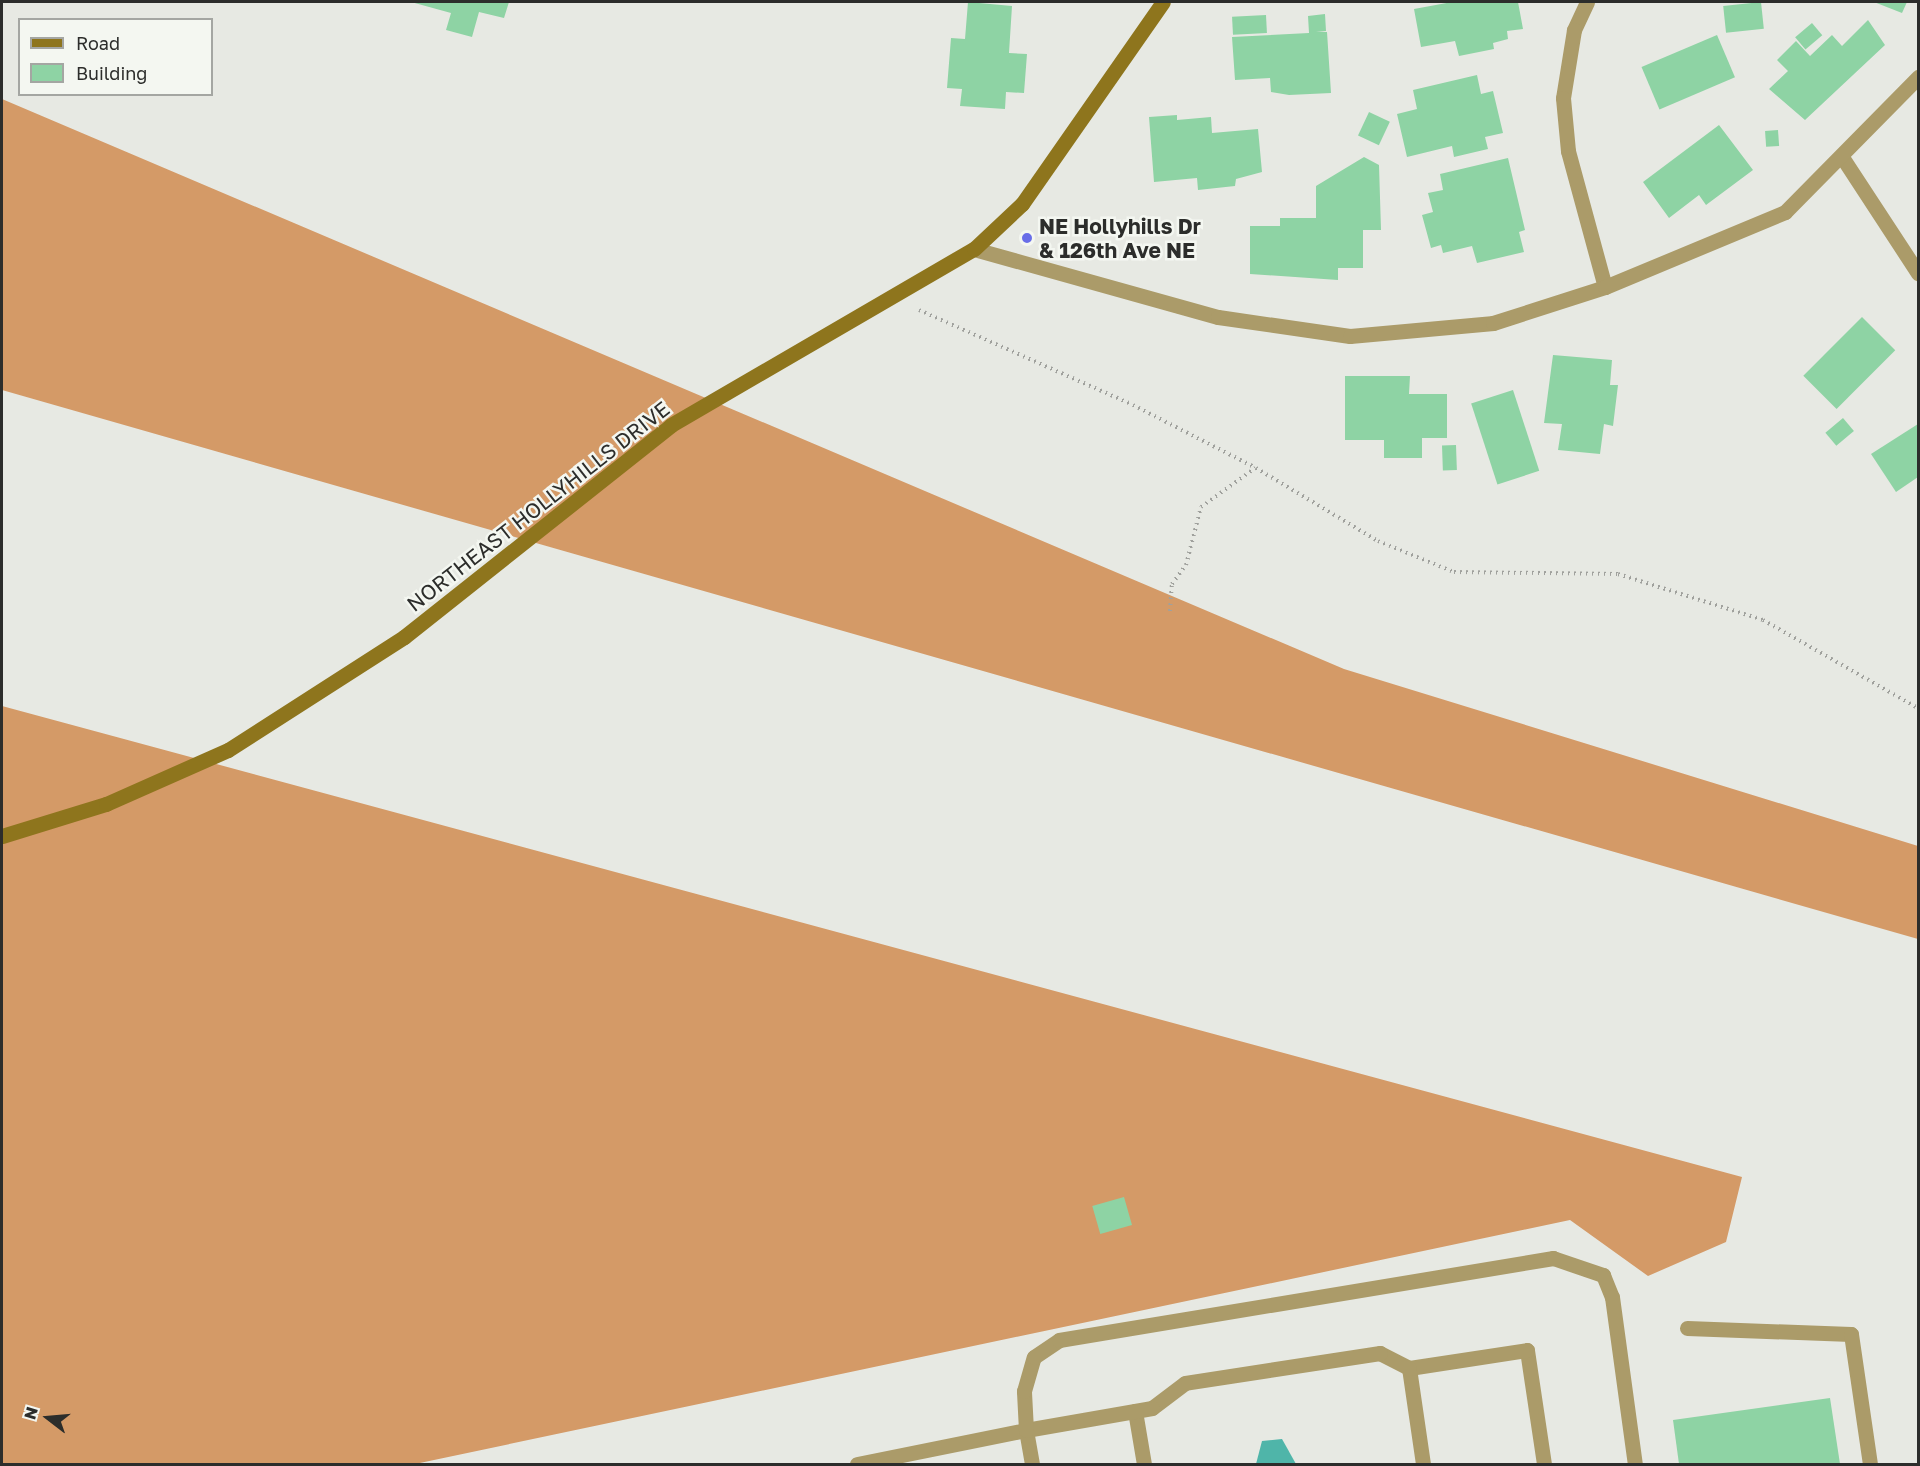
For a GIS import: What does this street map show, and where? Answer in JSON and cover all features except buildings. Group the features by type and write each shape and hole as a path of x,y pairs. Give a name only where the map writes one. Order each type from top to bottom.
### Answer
{"main road":[{"name":"NORTHEAST HOLLYHILLS DRIVE","path":"2,836 106,804 228,750 404,637 671,425 974,249 1022,204 1163,2"}],"street":[{"path":"1587,2 1574,30 1563,98 1568,151 1605,287"},
{"path":"974,249 1218,317 1350,336 1493,323 1605,287 1785,212 1842,157 1918,77"},
{"path":"1842,157 1918,273"},
{"path":"1032,1464 1026,1430 1024,1391 1034,1357 1059,1340 1553,1258 1603,1275 1612,1297 1635,1464"},
{"path":"1687,1328 1851,1334 1870,1464"},
{"path":"857,1464 1152,1407 1185,1383 1380,1353 1409,1368 1527,1350 1544,1464"},
{"path":"1409,1368 1423,1464"},
{"path":"1135,1411 1144,1464"}],"path":[{"path":"888,299 984,334 1256,468 1378,541 1454,572 1618,574 1763,620 1918,708"},
{"path":"1170,611 1172,584 1186,565 1201,507 1256,468"}],"shaded area":[{"path":"2,99 1344,669 1918,846 1918,939 2,390"},
{"path":"2,706 1742,1177 1726,1242 1648,1276 1570,1220 415,1464 2,1464"}],"water":[{"path":"1282,1439 1296,1464 1256,1464 1262,1441"}],"place":[{"name":"NE Hollyhills Dr & 126th Ave NE","path":"1027,238"}]}
